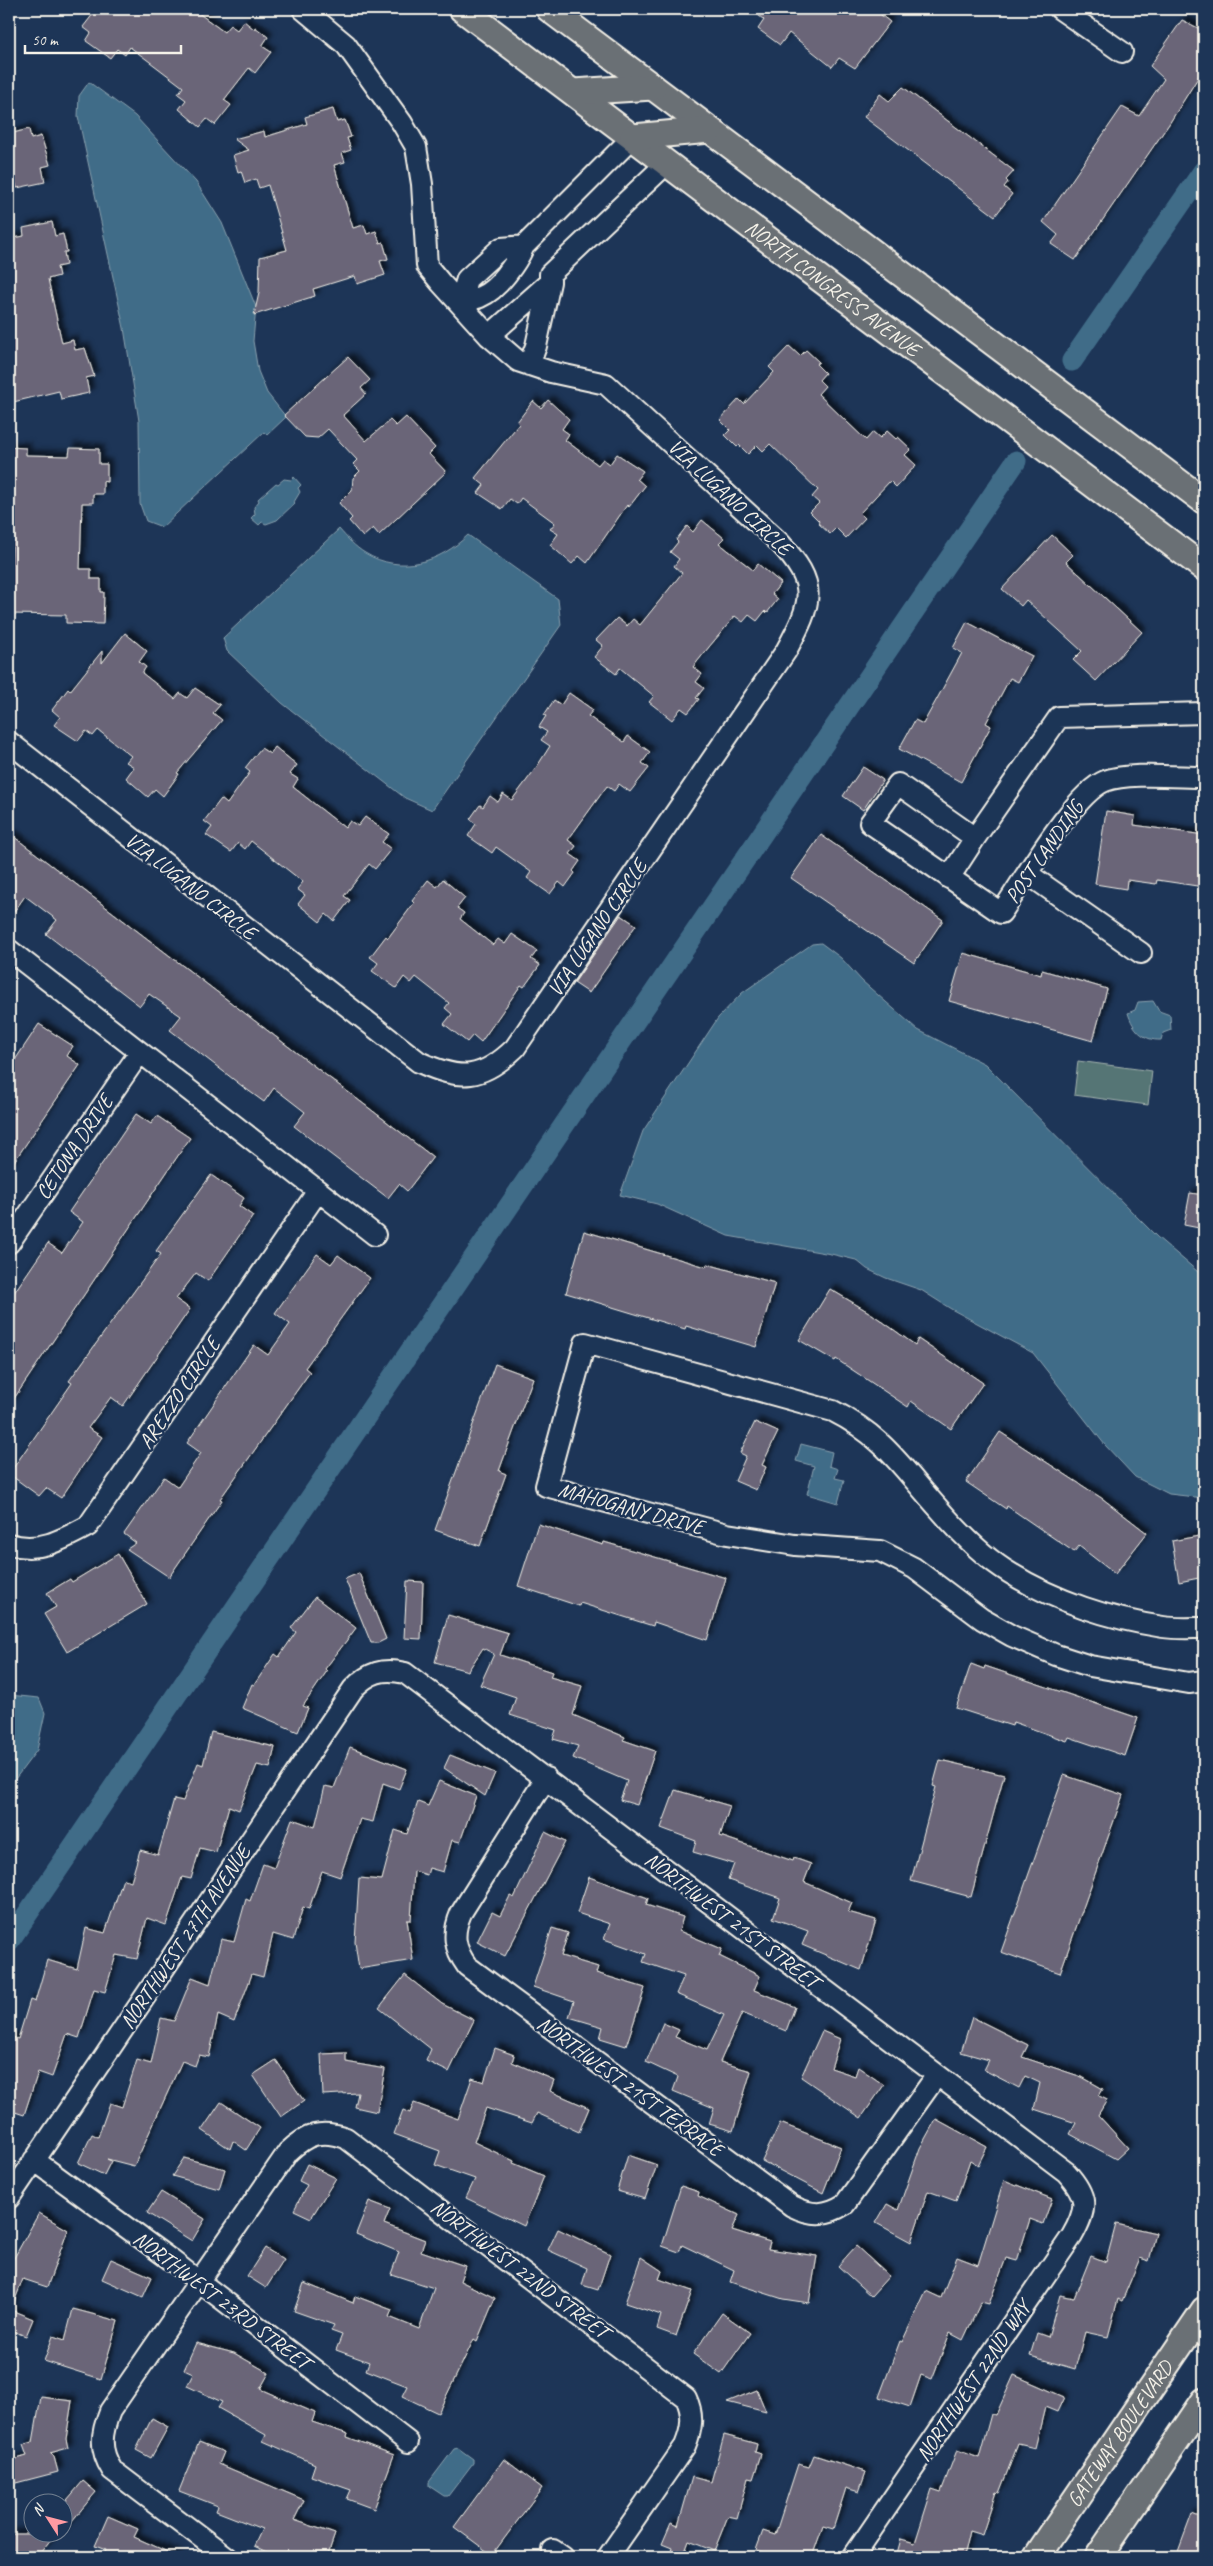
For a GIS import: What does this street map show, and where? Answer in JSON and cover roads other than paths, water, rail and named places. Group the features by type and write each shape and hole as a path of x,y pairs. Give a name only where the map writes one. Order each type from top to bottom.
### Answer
{"main road":[{"name":"NORTH CONGRESS AVENUE","path":"462,9 1204,568"},
{"path":"549,9 1204,501"},
{"path":"573,92 653,87"},
{"path":"633,137 710,130"},
{"name":"GATEWAY BOULEVARD","path":"1036,2557 1204,2310"},
{"path":"1098,2557 1204,2401"}],"street":[{"name":"VIA LUGANO CIRCLE","path":"9,742 419,1062 434,1069 464,1075 482,1073 501,1062 521,1040 786,651 798,629 808,597 808,582 797,562 779,542 617,392 606,384 518,361 489,336 427,266 422,184 416,147 402,123 346,45 303,9"},
{"path":"1060,9 1122,52"},
{"path":"460,302 467,279 501,248 524,246 633,137"},
{"path":"529,365 536,346 550,282 550,274 667,163"},
{"path":"489,336 550,282"},
{"path":"976,838 898,784 870,823 949,878 1059,717 1204,713"},
{"name":"POST LANDING","path":"949,878 1001,914 1064,820 1092,787 1120,777 1204,777"},
{"path":"1028,874 1141,952"},
{"path":"9,950 375,1235"},
{"name":"CETONA DRIVE","path":"9,1243 140,1052"},
{"name":"AREZZO CIRCLE","path":"9,1544 19,1547 56,1544 88,1526 318,1191"},
{"name":"MAHOGANY DRIVE","path":"1204,1628 1164,1628 1120,1619 1044,1591 1009,1573 958,1530 918,1486 900,1461 877,1439 857,1423 833,1410 584,1343 546,1486 727,1534 795,1545 880,1551 914,1568 982,1618 1012,1636 1056,1655 1108,1669 1189,1683 1204,1681"},
{"name":"NORTHWEST 21ST STREET","path":"364,1678 377,1672 391,1670 405,1673 1066,2172 1078,2185 1084,2201"},
{"name":"NORTHWEST 27TH AVENUE","path":"9,2198 353,1689 364,1678"},
{"name":"NORTHWEST 21ST TERRACE","path":"546,1778 461,1914 456,1927 457,1948 467,1966 792,2206 805,2213 819,2215 833,2212 845,2204 937,2075"},
{"name":"NORTHWEST 22ND STREET","path":"198,2281 288,2152 300,2140 320,2132 333,2133 346,2138 679,2390 686,2398 691,2408 691,2432 685,2446 608,2557"},
{"name":"NORTHWEST 23RD STREET","path":"34,2160 198,2281 408,2442"},
{"name":"NORTHWEST 22ND WAY","path":"853,2557 1072,2236 1083,2217 1084,2201"},
{"path":"198,2281 110,2411 101,2442 104,2457 112,2470 226,2557"}],"water":[{"path":"89,82 135,116 196,182 222,223 256,307 253,341 258,371 267,393 286,417 267,435 264,432 162,527 146,521 140,504 139,421 124,328 78,116 79,96"},
{"path":"294,477 301,485 298,488 300,492 295,503 277,520 266,524 262,522 259,525 251,518 255,514 254,507 259,501 258,499 276,483 278,484 284,479 291,480"},
{"path":"339,529 354,545 365,553 379,560 406,564 433,558 445,552 468,535 558,599 561,625 432,810 405,798 282,703 227,651 223,638"},
{"path":"821,943 841,958 862,981 918,1030 985,1064 1157,1237 1204,1277 1204,1498 1169,1494 1135,1477 1105,1445 1033,1353 951,1309 921,1290 886,1278 867,1269 856,1260 728,1236 657,1204 620,1195 643,1131 718,1018 742,993 812,944"},
{"path":"1153,1001 1159,1011 1170,1015 1171,1030 1163,1033 1161,1040 1149,1038 1140,1033 1128,1013 1135,1010 1138,1002"},
{"path":"801,1444 832,1452 829,1466 838,1469 835,1478 844,1480 838,1503 807,1494 814,1466 796,1461"},
{"path":"9,1695 39,1698 45,1713 37,1750 9,1787"},
{"path":"458,2448 473,2459 473,2463 448,2496 444,2496 429,2486 429,2482 454,2449"}],"waterway":[{"path":"1072,361 1204,170"},
{"path":"9,1941 1016,461"}]}
